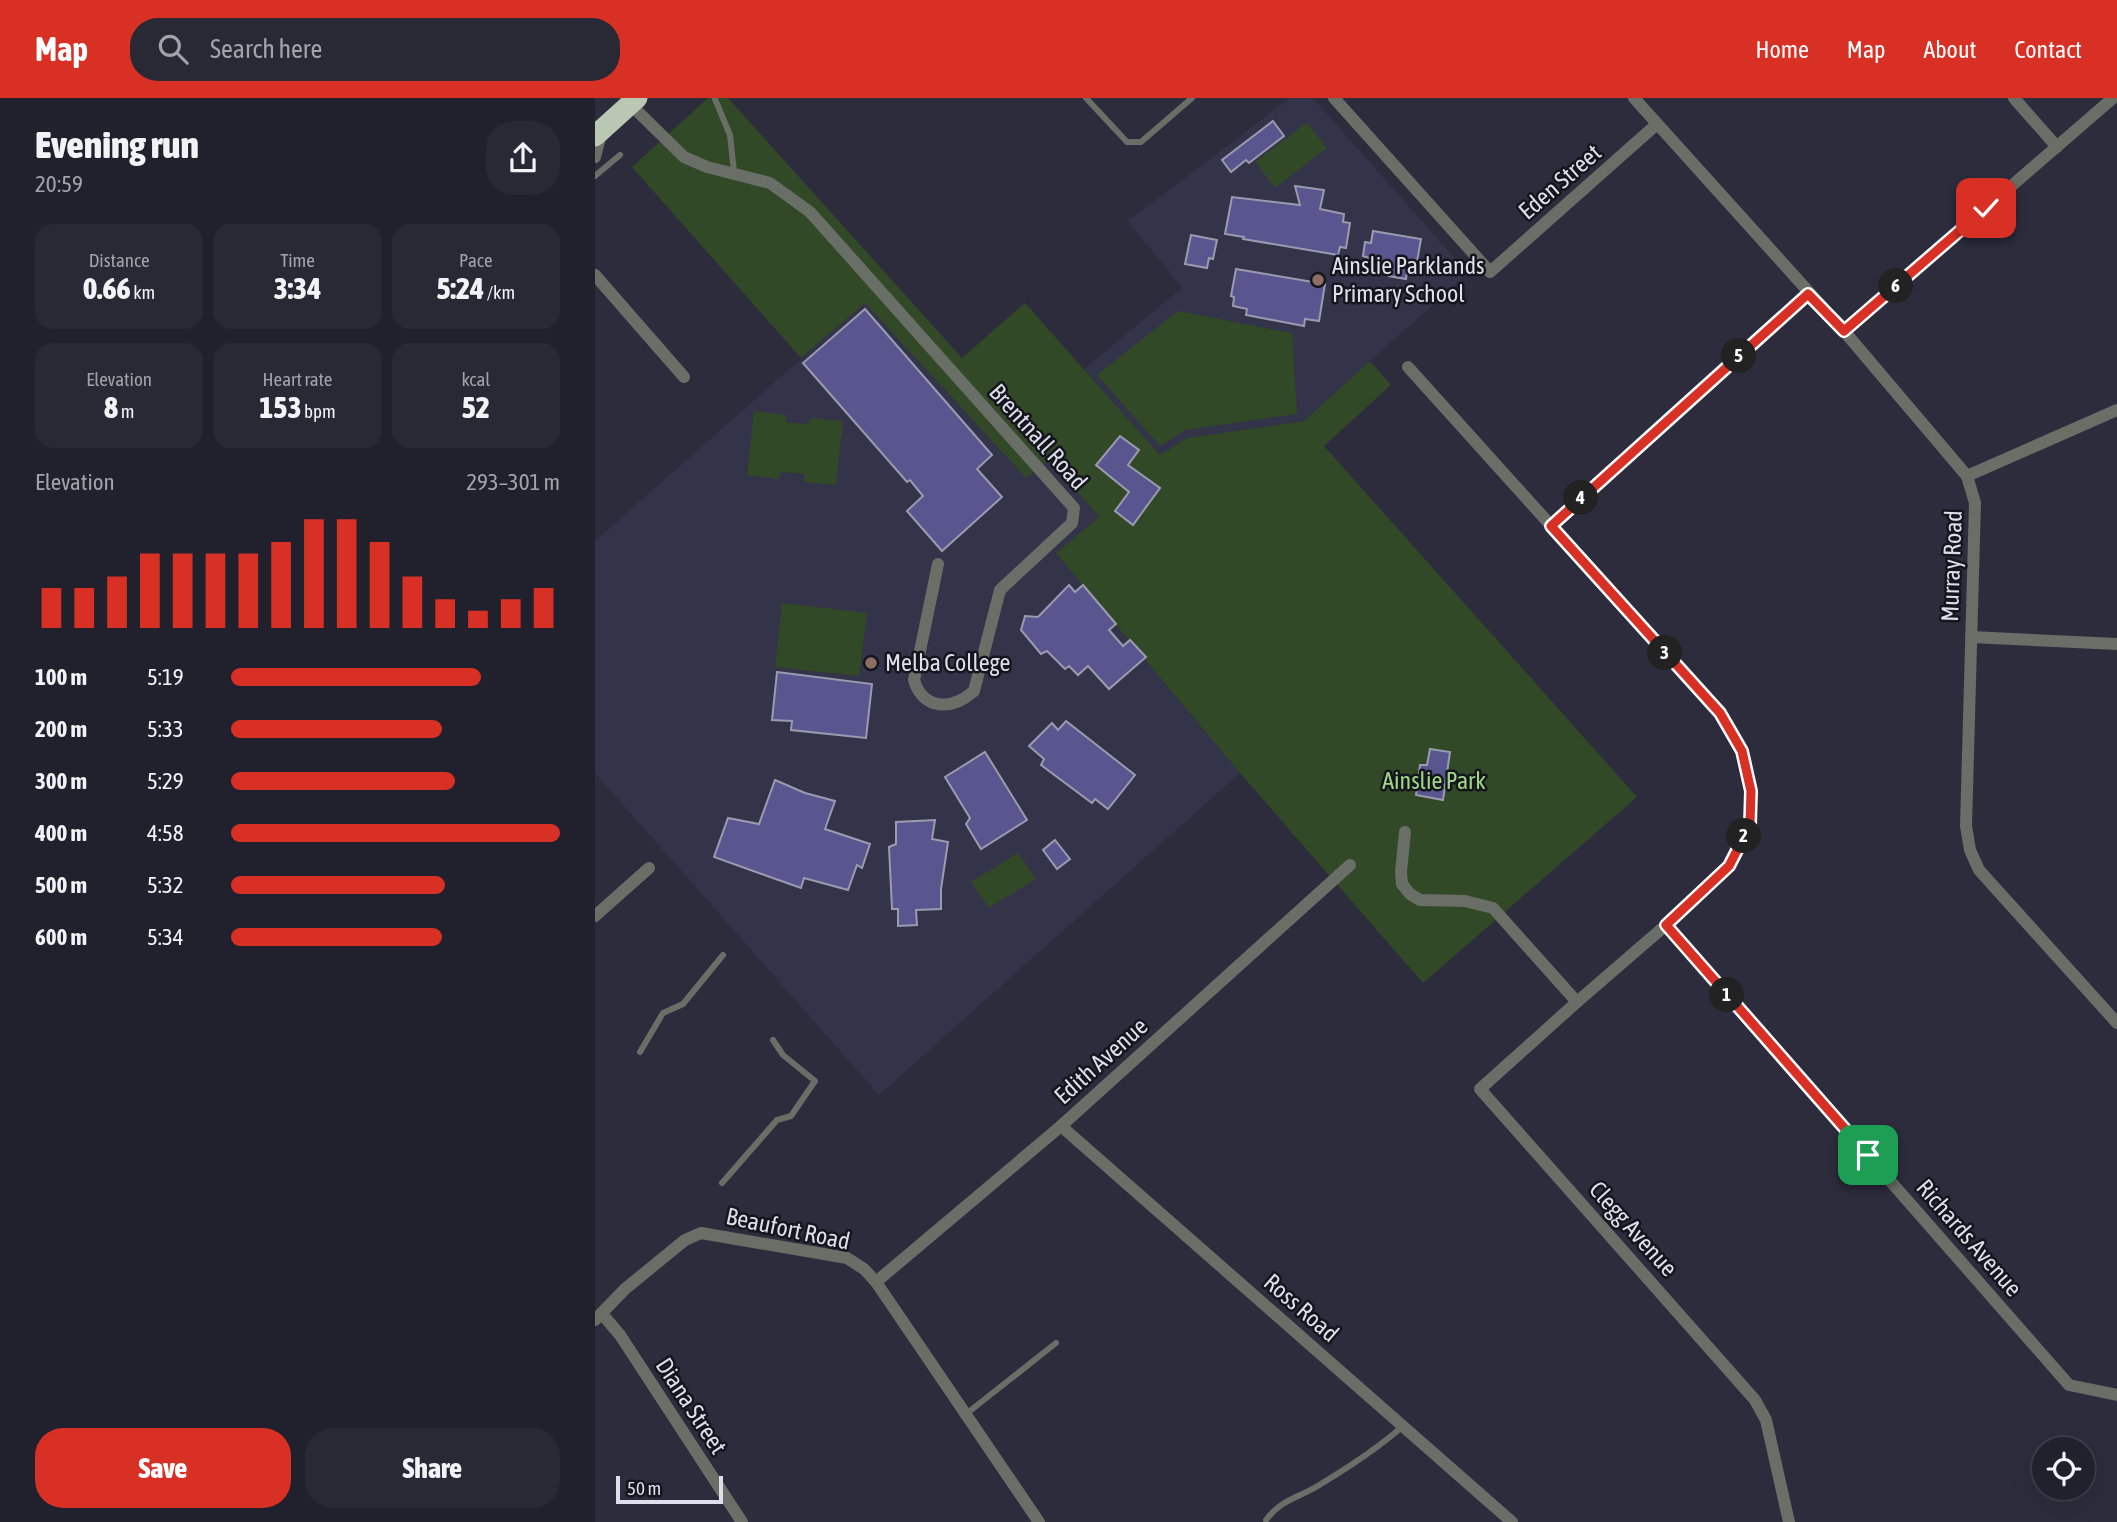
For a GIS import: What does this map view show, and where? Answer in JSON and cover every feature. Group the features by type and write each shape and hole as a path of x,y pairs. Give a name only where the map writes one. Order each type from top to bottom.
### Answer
{"highway":[{"path":"599,133 631,100"}],"street":[{"name":"Eden Street","path":"1334,98 1490,272 1657,124"},
{"name":"Murray Road","path":"1634,98 1844,331 1967,476 1975,503 1966,826 1970,849 1979,870 2117,1023"},
{"path":"2014,98 2057,147"},
{"path":"1844,331 2113,98"},
{"name":"Brentnall Road","path":"631,100 684,157 707,167 734,172 770,184 793,197 810,212 1074,508 1072,523 1000,590 974,691 964,701 944,705 927,701 918,691 914,680 938,564"},
{"path":"595,157 599,133"},
{"path":"595,275 684,377"},
{"path":"1551,526 1808,294"},
{"path":"1405,832 1401,872 1402,884 1410,894 1420,900 1465,901 1493,908 1577,1002 1729,866 1750,825 1751,791 1742,751 1720,713 1408,368"},
{"path":"1967,476 2117,410"},
{"path":"1971,637 2117,644"},
{"name":"Edith Avenue","path":"876,1282 1061,1126 1350,865"},
{"path":"595,916 649,868"},
{"name":"Richards Avenue","path":"1666,925 2070,1385 2117,1395"},
{"name":"Clegg Avenue","path":"1577,1002 1480,1088 1755,1400 1766,1420 1789,1522"},
{"name":"Ross Road","path":"1061,1126 1512,1522"},
{"name":"Beaufort Road","path":"599,1317 625,1289 685,1240 701,1233 847,1258 865,1269 876,1282 1039,1522"},
{"name":"Diana Street","path":"599,1317 620,1335 741,1522"}],"lane":[{"path":"1086,98 1127,142 1134,144 1141,142 1192,98"},
{"path":"715,99 730,135 734,172"},
{"path":"595,176 620,155"},
{"path":"640,1052 663,1013 683,1004 723,955"},
{"path":"722,1183 777,1120 791,1116 815,1081 783,1055 773,1040"},
{"path":"966,1414 1056,1343"},
{"path":"1266,1520 1277,1505 1313,1489 1370,1453 1404,1425"}],"shaded area":[{"name":"Ainslie Parklands Primary School","path":"1290,98 1313,98 1468,273 1304,421 1187,438 1160,455 1084,369 1182,288 1128,221"},
{"name":"Melba College","path":"865,302 1026,478 1050,459 1099,517 1057,554 1240,773 879,1095 595,773 595,541"}],"green space":[{"name":"Ainslie Park","path":"708,98 728,98 962,358 1025,303 1160,455 1187,438 1304,421 1370,361 1391,385 1324,446 1637,797 1423,983 1240,773 1056,553 1099,517 1050,459 1026,478 865,303 801,358 632,167"},
{"path":"1307,122 1327,148 1275,188 1255,162"},
{"path":"1178,311 1292,333 1297,414 1185,430 1160,446 1097,375"},
{"path":"754,411 786,415 786,422 809,424 810,418 843,421 836,485 804,482 804,474 781,472 779,479 747,475"},
{"path":"782,603 867,613 859,676 775,667"},
{"path":"1018,853 1036,879 989,908 971,882"}],"building":[{"path":"1273,121 1284,136 1249,163 1246,160 1231,172 1222,160"},
{"path":"1295,186 1324,190 1320,209 1344,214 1343,222 1350,223 1346,248 1340,247 1338,255 1225,234 1232,197 1300,205"},
{"path":"1373,231 1421,239 1415,273 1407,272 1406,279 1388,276 1390,267 1368,263 1369,258 1363,256 1365,242 1371,243"},
{"path":"1191,235 1217,240 1213,259 1209,258 1207,268 1185,264"},
{"path":"1236,269 1325,284 1319,321 1305,319 1304,326 1246,315 1247,309 1233,306 1234,297 1231,296"},
{"path":"865,309 992,455 977,469 1002,497 942,551 907,511 923,496 910,480 907,482 803,363"},
{"path":"1120,436 1139,450 1128,465 1160,488 1133,525 1115,511 1129,492 1096,465"},
{"path":"1069,585 1075,592 1083,585 1116,624 1109,630 1123,646 1130,640 1146,657 1109,689 1088,666 1078,675 1069,666 1065,669 1047,651 1041,654 1021,630 1025,616 1038,617"},
{"path":"777,672 872,684 866,738 791,730 792,721 772,720"},
{"path":"1066,721 1135,775 1108,809 1095,799 1092,803 1041,765 1044,759 1029,746 1052,723 1058,730"},
{"path":"1430,749 1450,752 1443,800 1416,795 1420,765 1427,765"},
{"path":"985,752 1027,820 981,849 966,824 970,818 945,777"},
{"path":"775,780 805,793 835,801 825,829 870,844 862,868 857,865 848,890 804,878 801,888 714,857 728,818 759,824"},
{"path":"935,820 932,839 948,842 941,909 916,910 917,925 898,926 898,909 892,909 889,847 896,844 896,822"},
{"path":"1055,840 1070,859 1057,869 1043,850"}],"place":[{"name":"Ainslie Parklands Primary School","path":"1318,280"},
{"name":"Melba College","path":"871,663"}],"route":[{"path":"1868,1155 1666,925 1729,866 1750,825 1751,791 1742,751 1720,713 1551,526 1808,294 1844,331 1986,208"}]}
